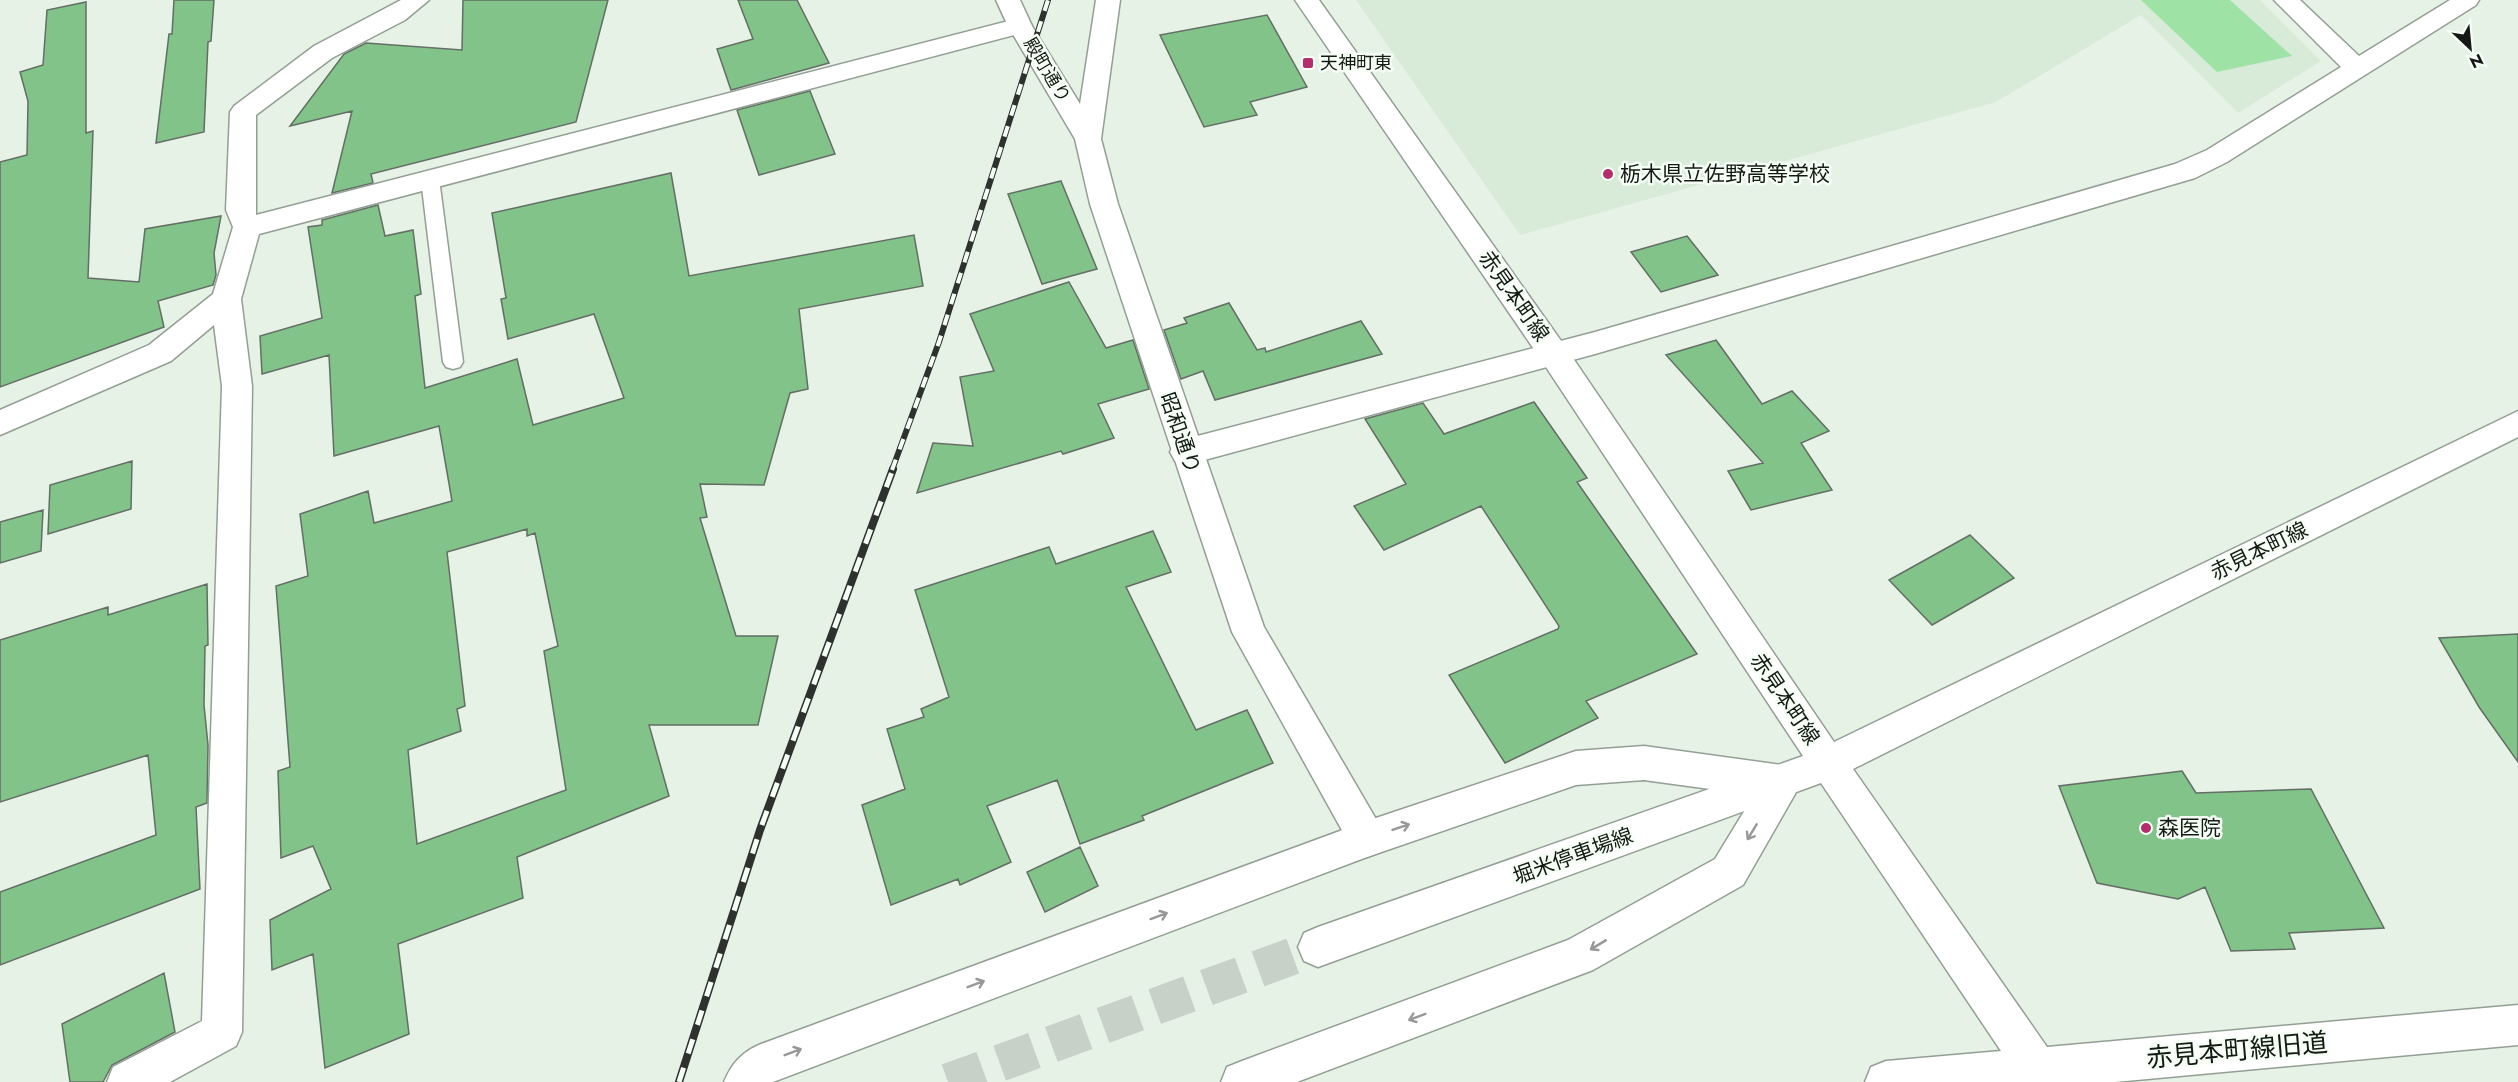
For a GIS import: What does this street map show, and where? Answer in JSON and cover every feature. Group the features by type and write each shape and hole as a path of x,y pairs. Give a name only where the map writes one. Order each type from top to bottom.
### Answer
{"street":[{"path":"128,1082 222,1032 237,386 226,299 247,227 240,210 243,112 323,51 396,15 417,0"},
{"name":"殿町通り","path":"1008,0 1020,26 1088,139"},
{"name":"昭和通り","path":"1108,0 1088,139 1104,204 1186,452 1249,632 1367,839"},
{"name":"赤見本町線","path":"1307,0 1554,353 1828,763 2518,423"},
{"path":"2286,0 2358,69"},
{"path":"1186,452 1554,353 2185,171 2217,156 2467,0"},
{"path":"247,227 1020,26"},
{"path":"0,423 160,353 226,299"},
{"path":"745,1082 760,1065 1367,839 1576,768 1644,763 1782,782 1728,872 1579,956 1242,1082"},
{"path":"1828,763 2043,1075"},
{"name":"堀米停車場線","path":"1318,947 1782,782 1828,763"},
{"name":"赤見本町線旧道","path":"1886,1082 2043,1075 2518,1024"}],"lane":[{"path":"430,179 453,363"}],"shaded area":[{"name":"栃木県立佐野高等学校","path":"1356,0 2260,0 2321,61 2238,113 2141,15 1996,102 1520,235"},
{"path":"2141,0 2230,0 2292,56 2217,72"}],"building":[{"path":"174,0 214,0 211,41 208,42 204,132 156,143 169,34 172,34"},
{"path":"463,0 608,0 576,122 371,174 373,183 332,193 352,111 290,126 344,54 366,43 462,50"},
{"path":"738,0 797,0 829,63 731,90 717,49 753,39"},
{"path":"86,2 86,133 93,131 88,278 139,282 145,229 221,216 214,253 216,275 213,285 158,301 164,327 0,387 0,162 27,155 28,101 20,72 43,65 47,10"},
{"path":"1267,15 1307,87 1250,102 1257,115 1204,127 1160,35"},
{"path":"810,91 835,154 759,175 737,110"},
{"path":"671,173 689,276 914,235 923,286 799,309 808,389 790,393 764,485 700,484 707,517 700,518 736,636 778,636 758,725 649,725 669,796 517,857 523,898 398,944 409,1034 325,1068 313,954 272,970 270,920 331,889 313,846 281,858 278,771 290,767 276,586 308,576 300,514 368,491 374,523 452,501 439,426 334,456 329,355 262,374 260,336 322,318 308,227 322,225 322,220 378,205 385,236 413,230 421,294 415,296 425,388 517,359 533,425 624,398 594,314 508,339 501,299 506,298 492,213","holes":["527,529 527,536 535,533 558,646 544,651 566,790 417,844 408,750 461,731 457,709 465,706 447,552"]},
{"path":"1061,181 1097,269 1042,284 1008,194"},
{"path":"1687,236 1718,275 1661,292 1631,252"},
{"path":"1069,282 1106,348 1133,340 1149,389 1098,404 1114,438 917,493 933,443 973,446 960,377 994,371 970,314"},
{"path":"1229,303 1257,350 1265,348 1266,352 1361,321 1382,354 1215,400 1203,371 1181,379 1164,330 1187,323 1184,318"},
{"path":"1716,340 1762,404 1792,391 1829,431 1801,443 1832,490 1751,510 1728,471 1763,463 1666,355"},
{"path":"1534,402 1587,478 1577,482 1697,654 1586,701 1598,718 1505,763 1449,675 1558,629 1559,626 1481,506 1384,550 1354,506 1406,484 1365,419 1423,403 1444,434"},
{"path":"132,461 131,509 48,534 50,485"},
{"path":"43,510 41,551 0,563 0,522"},
{"path":"1153,531 1171,572 1126,587 1196,730 1247,710 1273,763 1142,816 1144,820 1080,844 1057,780 987,806 1011,862 960,885 958,879 891,905 862,805 905,789 887,729 924,717 921,709 949,697 915,590 1049,547 1056,564"},
{"path":"1970,535 2014,578 1932,625 1889,580"},
{"path":"207,584 208,645 205,646 204,705 208,745 207,803 196,807 200,889 0,965 0,892 156,835 148,755 0,802 0,640 108,607 108,615"},
{"path":"2518,634 2518,762 2479,707 2439,638"},
{"path":"2182,771 2196,793 2311,789 2384,928 2289,933 2295,949 2231,951 2205,887 2178,899 2097,883 2059,786"},
{"path":"1080,847 1098,886 1045,912 1027,872"},
{"path":"164,973 175,1032 112,1065 103,1082 70,1082 62,1024"}],"tunnel":[{"path":"948,1082 1318,947"}],"railway":[{"path":"892,470 939,342 1048,0"},
{"path":"679,1082 760,830 893,469"}],"place":[{"name":"天神町東","path":"1308,63"},
{"name":"栃木県立佐野高等学校","path":"1608,174"},
{"name":"森医院","path":"2146,828"}]}
